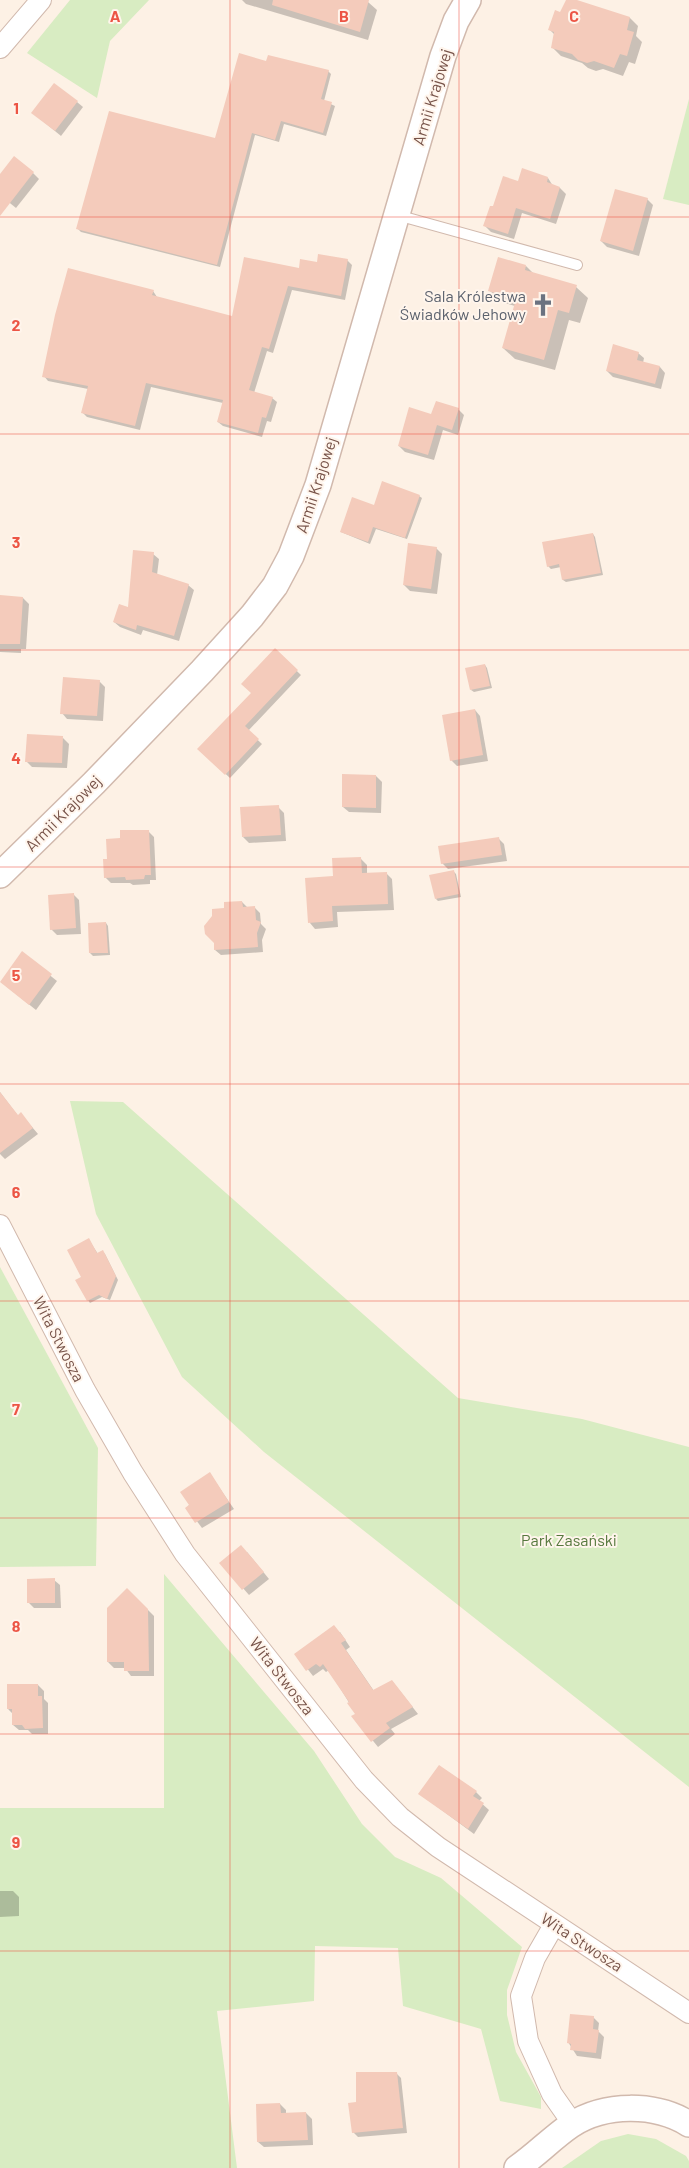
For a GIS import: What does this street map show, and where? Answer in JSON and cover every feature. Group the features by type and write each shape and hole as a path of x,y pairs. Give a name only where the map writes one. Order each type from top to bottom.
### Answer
{"street":[{"path":"0,48 41,0"},
{"name":"Armii Krajowej","path":"0,875 94,783 202,671 252,616 275,586 291,556 318,485 443,56 456,21 468,0"},
{"name":"Wita Stwosza","path":"0,1226 86,1390 157,1513 186,1554 364,1780 400,1817 438,1847 689,2013"},
{"path":"554,1925 535,1958 521,1996 528,2041 552,2094 573,2124"},
{"path":"517,2168 573,2124 611,2110 631,2108 649,2110 672,2116 689,2124"}],"lane":[{"path":"397,214 577,265"}],"green space":[{"path":"70,0 149,0 110,41 97,98 27,53"},
{"path":"689,99 689,205 663,199"},
{"name":"Park Zasański","path":"70,1101 123,1102 458,1398 582,1419 689,1447 689,1787 264,1452 182,1377 96,1214"},
{"path":"0,1267 98,1448 96,1566 0,1567"},
{"path":"164,1574 314,1751 362,1824 395,1857 441,1878 522,1947 507,1990 507,2015 516,2052 541,2097 541,2109 500,2101 481,2029 403,2006 398,1948 315,1946 314,2001 217,2011 237,2168 0,2168 0,1808 164,1808"},
{"path":"628,2134 656,2139 686,2156 689,2161 689,2168 562,2168 601,2141"}],"building":[{"path":"273,0 369,0 360,32 272,5"},
{"path":"566,0 577,0 630,17 627,30 634,32 627,56 620,54 614,68 594,61 587,63 578,60 572,54 551,48 554,32 548,30 555,10 560,12"},
{"path":"239,53 266,61 268,55 329,70 321,99 332,102 323,133 281,121 275,140 252,133 217,265 76,229 109,111 215,138"},
{"path":"54,83 78,101 55,131 31,113"},
{"path":"14,156 34,172 0,216 0,174"},
{"path":"522,168 548,177 547,182 560,187 550,219 516,208 508,234 483,226 490,206 493,206 503,176 518,181"},
{"path":"615,189 648,198 633,251 600,241"},
{"path":"318,254 348,259 341,296 288,286 269,349 262,347 249,390 273,397 266,418 262,417 258,433 217,422 223,400 146,383 135,426 81,413 88,386 42,377 55,315 68,268 154,290 152,295 232,316 244,257 299,268 300,259 317,262"},
{"name":"Sala Królestwa Świadków Jehowy","path":"498,257 526,265 525,270 577,285 569,313 558,310 544,360 502,348 516,299 488,291"},
{"path":"613,344 639,352 637,360 660,366 655,384 606,371"},
{"path":"436,401 459,408 452,430 437,425 428,455 398,446 409,407 431,414"},
{"path":"382,481 420,495 405,538 373,527 368,542 340,532 352,497 374,505"},
{"path":"593,533 601,573 562,580 559,564 547,567 542,542"},
{"path":"408,543 437,547 431,589 403,585"},
{"path":"133,550 154,552 152,572 189,584 174,636 137,625 136,630 113,622 119,604 128,607"},
{"path":"0,595 23,597 20,644 0,644"},
{"path":"275,648 298,670 245,726 259,739 225,775 197,749 251,693 241,684"},
{"path":"485,664 490,686 470,690 465,668"},
{"path":"63,677 100,680 97,716 60,714"},
{"path":"475,709 483,755 450,761 442,715"},
{"path":"27,734 63,736 62,763 25,762"},
{"path":"342,774 376,775 376,808 342,807"},
{"path":"279,805 281,835 242,837 240,807"},
{"path":"120,830 149,830 151,875 145,875 144,879 126,880 125,877 104,878 103,859 107,859 106,839 120,838"},
{"path":"499,837 502,855 441,864 438,846"},
{"path":"361,857 362,873 387,872 388,904 332,906 333,921 308,923 305,878 333,876 332,858"},
{"path":"454,870 459,894 435,899 429,875"},
{"path":"74,893 76,928 50,930 48,895"},
{"path":"242,901 243,907 255,906 256,920 261,922 257,933 258,947 214,950 214,943 205,934 204,926 212,916 212,909 224,908 224,902"},
{"path":"106,922 108,953 89,953 88,923"},
{"path":"22,951 52,974 29,1005 0,982"},
{"path":"0,1092 18,1115 21,1112 33,1128 0,1153"},
{"path":"89,1238 97,1253 103,1250 116,1276 107,1299 99,1295 87,1301 75,1280 81,1277 67,1250"},
{"path":"210,1472 229,1502 195,1523 185,1508 189,1505 180,1492"},
{"path":"241,1545 264,1572 242,1590 219,1563"},
{"path":"55,1578 55,1603 27,1603 27,1579"},
{"path":"127,1588 148,1609 149,1671 124,1671 124,1662 107,1662 107,1608"},
{"path":"334,1625 346,1640 341,1643 373,1690 392,1680 413,1707 386,1723 390,1728 371,1742 351,1716 355,1714 347,1703 349,1702 323,1664 320,1667 316,1664 306,1671 294,1654"},
{"path":"7,1684 38,1684 38,1696 42,1696 43,1728 25,1729 22,1725 12,1725 12,1709 7,1709"},
{"path":"439,1765 477,1791 473,1796 484,1803 468,1829 418,1794"},
{"path":"570,2014 594,2016 593,2029 599,2030 596,2053 570,2050 571,2044 567,2043"},
{"path":"356,2072 397,2072 403,2128 352,2133 348,2103 356,2102"},
{"path":"280,2103 281,2113 306,2112 308,2140 257,2142 256,2104"}],"place":[{"name":"Sala Królestwa Świadków Jehowy","path":"543,305"}]}
